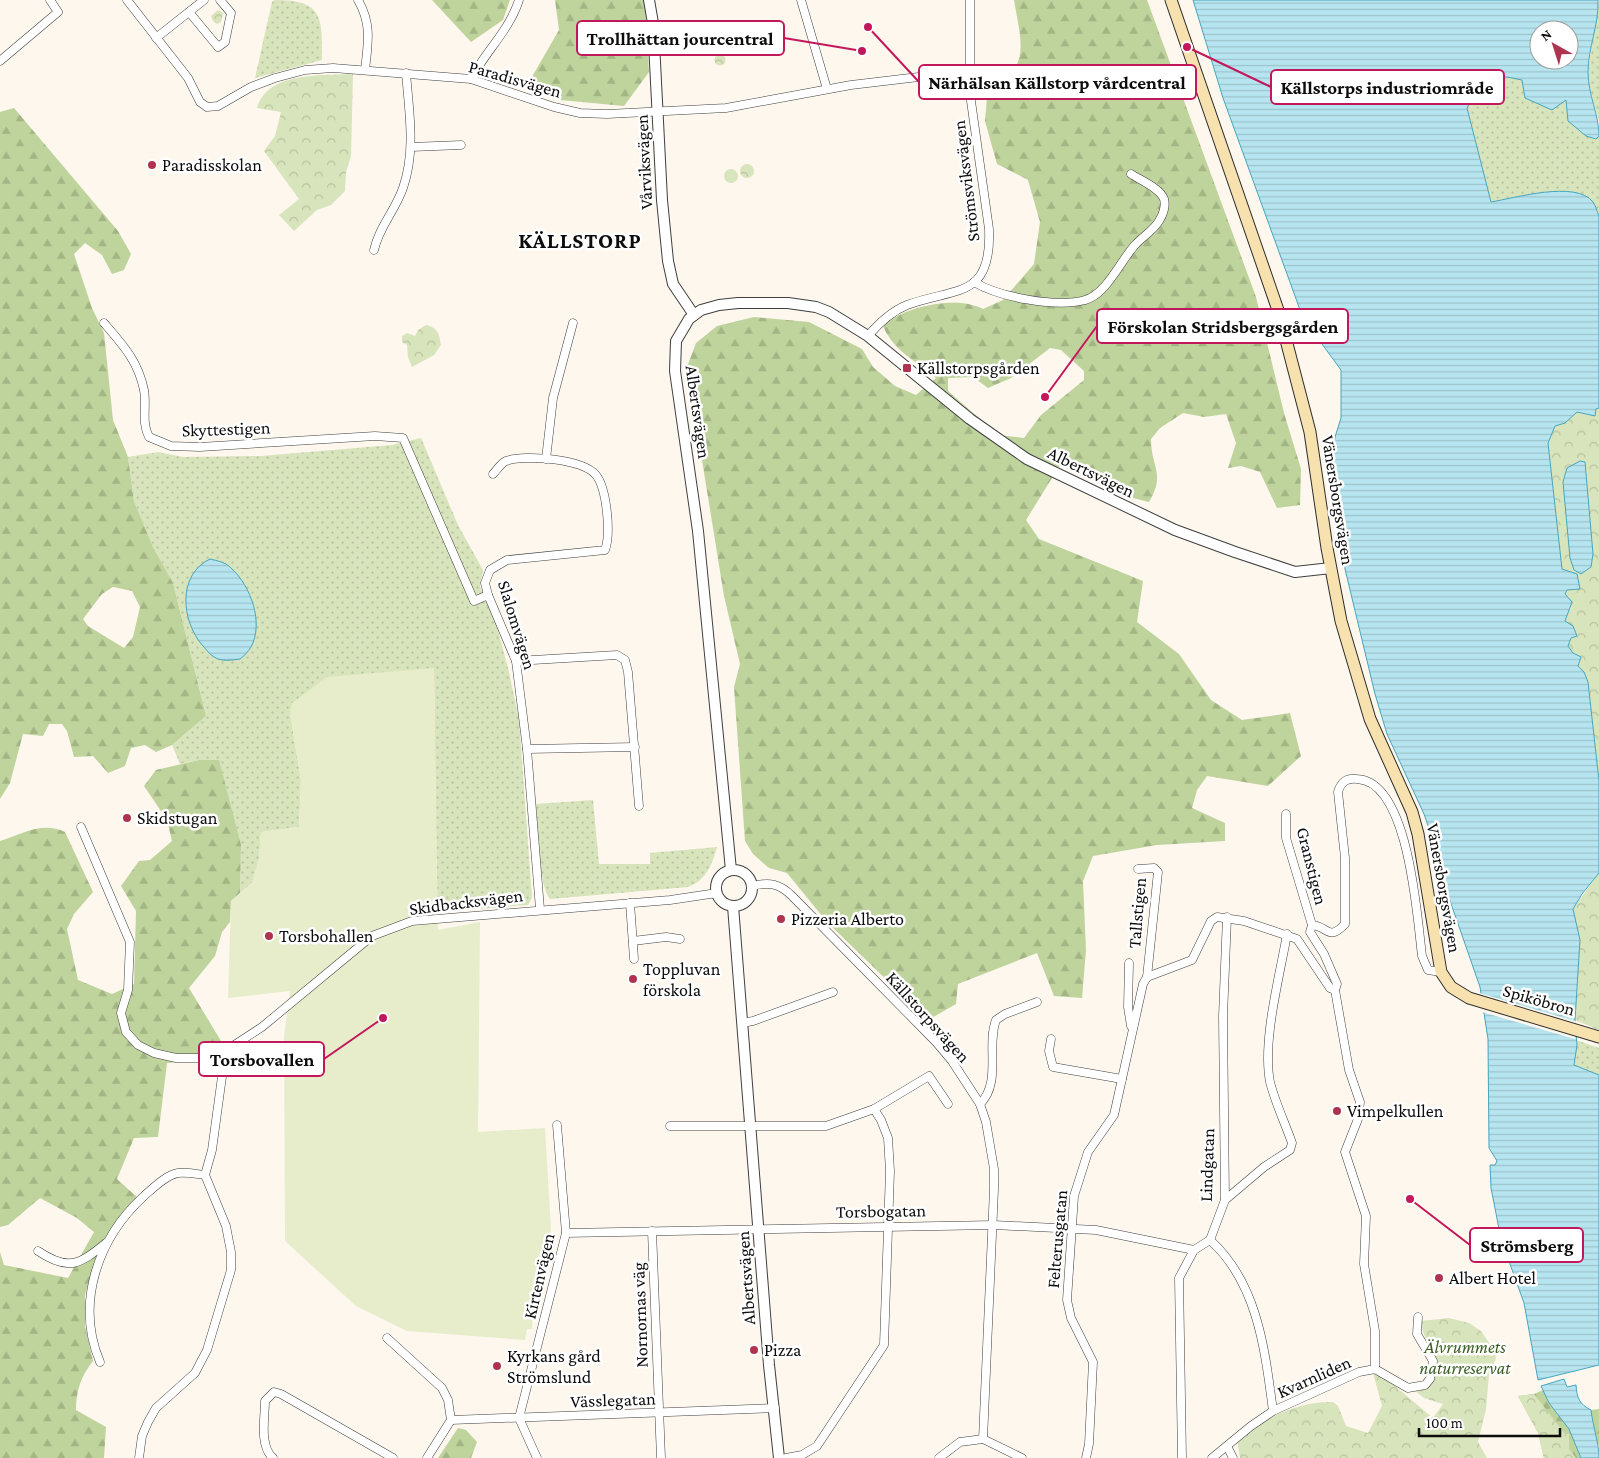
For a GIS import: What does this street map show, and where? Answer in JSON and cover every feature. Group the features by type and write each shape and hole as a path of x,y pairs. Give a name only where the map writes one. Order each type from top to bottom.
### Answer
{"main road":[{"name":"Vänersborgsvägen","path":"1170,0 1284,332 1310,432 1341,621 1370,719 1412,812 1418,834 1440,972 1451,987 1469,998"},
{"name":"Spiköbron","path":"1469,998 1599,1037"}],"street":[{"path":"0,61 58,12 50,0"},
{"name":"Paradisvägen","path":"127,0 188,78 200,102 207,107 218,106 251,87 275,78 297,72 333,68 471,80 554,107 580,112 657,113"},
{"path":"156,38 204,0"},
{"path":"189,12 218,47 225,42 231,13 220,0"},
{"path":"358,0 366,14 369,39 365,70"},
{"path":"471,80 480,62 506,28 519,0"},
{"name":"Vårviksvägen","path":"649,0 653,23 662,200 670,274 677,291 694,315"},
{"path":"801,0 827,89"},
{"name":"Strömsviksvägen","path":"970,0 969,71 990,244 985,267 974,282"},
{"path":"657,113 726,108 827,89 969,71"},
{"path":"374,250 378,233 392,214 403,189 411,161 406,73"},
{"path":"411,147 461,146"},
{"path":"868,336 895,311 909,305 950,295 974,282 986,289 1062,303 1086,300 1093,296 1119,268 1135,245 1159,222 1164,211 1164,199 1158,192 1131,174"},
{"name":"Albertsvägen","path":"731,870 698,530 675,371 676,341 682,329 694,315 719,305 801,304 829,312 868,336 970,419 1027,460 1175,530 1208,542 1295,572 1331,568"},
{"name":"Skyttestigen","path":"104,323 131,353 144,390 145,430 149,437 170,446 200,447 366,436 403,438 474,601 488,595"},
{"path":"546,458 554,398 573,323"},
{"name":"Slalomvägen","path":"493,474 504,462 516,458 546,458 583,466 596,474 604,489 608,541 605,550 507,560 490,570 485,583 488,595 516,660 527,749 540,909"},
{"path":"516,660 617,655 625,660 628,672 639,806"},
{"path":"527,749 635,747"},
{"path":"1312,925 1329,933 1335,932 1345,924 1345,858 1338,792 1341,784 1347,780 1367,780 1379,787 1404,840 1409,857 1422,956 1428,970 1440,972"},
{"name":"Granstigen","path":"1286,814 1286,838 1312,925 1310,932 1324,954 1338,984 1335,990"},
{"name":"Skidbacksvägen","path":"80,827 130,942 128,990 121,1013 126,1032 138,1045 154,1053 176,1058 201,1058 222,1053 262,1027 372,936 412,921 630,903 717,893"},
{"name":"Tallstigen","path":"1138,869 1154,868 1158,872 1147,977"},
{"path":"731,870 746,874 752,886 747,900 734,906 723,902 717,893 718,880 724,872 731,870"},
{"name":"Källstorpsvägen","path":"752,886 769,883 777,884 792,896 936,1042 980,1104 986,1122 994,1169 994,1225 983,1439"},
{"path":"630,903 634,959"},
{"name":"Albertsvägen","path":"734,906 769,1365 779,1458"},
{"path":"1147,977 1192,960 1214,918 1227,917 1287,934 1301,943 1330,988 1335,990 1348,1070 1360,1102 1358,1119 1345,1152 1366,1216 1364,1264 1375,1331 1375,1369"},
{"name":"Lindgatan","path":"1210,1240 1225,1200 1223,1016 1227,917"},
{"path":"1225,1200 1264,1167 1290,1150 1292,1143 1270,1082 1269,1068 1271,1025 1287,934"},
{"path":"633,941 666,936 680,939"},
{"name":"Felterusgatan","path":"1129,963 1128,1007 1132,1028"},
{"name":"Felterusgatan","path":"1086,1458 1090,1444 1093,1362 1069,1310 1074,1196 1084,1161 1114,1114 1140,990 1147,977"},
{"path":"742,1023 832,992"},
{"path":"980,1104 988,1092 991,1078 996,1020 1005,1014 1037,1002"},
{"path":"1051,1039 1049,1051 1053,1067 1122,1079"},
{"path":"139,1458 142,1436 156,1408 195,1373 206,1350 231,1270 232,1252 226,1226 205,1175 212,1150 224,1062 222,1053"},
{"path":"670,1126 826,1126 874,1109 930,1076 948,1104"},
{"path":"786,1458 802,1456 817,1446 884,1345 890,1226 890,1171 888,1138 881,1120 874,1109"},
{"name":"Kirtenvägen","path":"519,1418 566,1233 557,1125"},
{"path":"100,1362 93,1344 89,1318 91,1292 101,1255 108,1241 129,1210 167,1177 177,1173 205,1175"},
{"name":"Torsbogatan","path":"566,1233 994,1225 1096,1230 1194,1250"},
{"name":"Nornornas väg","path":"652,1231 661,1458"},
{"path":"1182,1458 1178,1290 1183,1267 1194,1250 1210,1240 1231,1264 1256,1312 1274,1411"},
{"path":"38,1251 59,1263 68,1265 82,1261 108,1241"},
{"name":"Kvarnliden","path":"1212,1458 1274,1411 1359,1372 1375,1369 1408,1388 1424,1385 1430,1380 1432,1361 1418,1334 1418,1317"},
{"path":"387,1338 442,1388 448,1400 451,1420 427,1458"},
{"path":"273,1458 267,1450 265,1401 274,1392 281,1394 393,1458"},
{"name":"Vässlegatan","path":"451,1420 659,1414 775,1408"},
{"path":"519,1418 537,1458"},
{"path":"940,1458 960,1442 983,1439 1022,1458"},
{"path":"1227,1446 1233,1458"}],"green space":[{"path":"275,0 303,3 317,14 322,33 322,60 255,78 272,2"},
{"path":"432,0 510,0 503,20 471,42"},
{"path":"555,0 645,0 649,72 624,106 560,100 525,89 559,30"},
{"path":"1014,0 1147,0 1256,297 1284,413 1301,469 1300,505 1277,508 1260,472 1241,466 1228,468 1236,443 1226,414 1204,417 1183,413 1160,428 1151,439 1157,477 1154,492 1149,502 1129,497 1060,465 1026,520 1039,539 1143,581 1137,622 1179,654 1211,700 1242,720 1290,713 1301,756 1268,786 1207,776 1197,790 1192,808 1225,823 1225,841 1157,845 1093,856 1083,881 1086,950 1082,998 1054,996 1037,953 958,984 956,1004 928,1020 827,922 787,873 769,868 753,854 745,841 734,687 740,664 724,596 687,367 696,343 717,326 754,317 809,322 862,349 873,367 895,386 916,395 936,378 893,343 883,326 904,313 931,305 959,303 983,309 1003,300 1034,264 1040,222 1028,180 997,164 985,121 987,97 1011,75 1017,65 1020,54 1021,43","holes":["1050,348 1061,350 1084,371 1084,380 1041,415 1024,438 998,435 948,391 948,378 973,377 988,388 1011,378"]},
{"path":"1599,0 1599,121 1589,86 1588,71"},
{"path":"218,10 223,13 221,22 217,24 211,16"},
{"path":"720,54 726,60 720,66 714,60"},
{"path":"353,74 351,156 346,172 345,191 331,205 317,210 294,231 279,215 299,199 264,151 275,136 281,112 257,108 263,96 272,87 284,82 311,76"},
{"path":"1507,77 1522,80 1567,99 1596,139 1599,136 1599,216 1593,202 1559,191 1491,202 1467,108 1481,81"},
{"path":"14,108 118,231 131,254 124,270 112,274 102,255 85,243 74,254 92,308 104,333 113,420 128,457 134,501 153,547 173,583 206,716 172,745 156,752 145,745 131,748 125,766 108,773 93,756 74,757 67,731 62,724 49,724 43,736 23,734 10,783 0,799 0,112","holes":["113,587 132,591 140,607 133,637 124,648 88,626 83,619 102,594"]},
{"path":"747,164 752,166 754,171 752,176 747,178 742,176 740,171 742,166"},
{"path":"731,169 736,171 738,176 736,181 731,183 726,181 724,176 726,171"},
{"path":"426,325 437,332 441,345 434,355 412,367 408,357 407,345 402,342 402,336 407,333 415,336 418,330"},
{"path":"1596,408 1599,408 1599,781 1588,682 1578,666 1581,657 1573,653 1568,646 1571,638 1576,636 1565,621 1566,614 1571,608 1565,594 1567,590 1577,590 1562,569 1548,443 1555,426 1565,423 1577,412 1588,415"},
{"path":"421,438 458,525 483,570 480,587 493,612 508,668 519,719 532,898 528,905 437,912 434,668 290,713 301,780 299,827 261,832 259,859 252,883 240,893 241,845 199,760 180,764 172,745 206,716 173,583 153,547 134,501 128,457 158,452 183,457 261,456 392,445"},
{"path":"434,668 438,930 480,922 478,1132 545,1128 551,1230 534,1300 532,1329 527,1329 525,1340 407,1331 356,1306 285,1241 284,1037 290,991 228,998 231,901 252,883 259,859 261,832 299,827 301,780 290,713 292,703 327,677"},
{"path":"199,760 219,760 241,845 240,893 231,901 230,922 222,932 215,956 189,988 221,1041 220,1059 167,1063 158,1137 134,1138 117,1179 139,1199 119,1217 105,1238 85,1294 85,1326 93,1361 82,1378 76,1403 76,1410 106,1427 104,1458 0,1458 0,1252 4,1265 68,1278 94,1232 77,1218 40,1198 8,1225 0,1227 0,841 40,828 57,829 65,832 93,892 74,914 67,929 78,980 112,994 134,984 136,911 121,886 139,861 150,860 172,841 167,820 144,786 156,770"},
{"path":"593,800 599,864 650,864 650,853 717,847 708,871 700,880 688,887 550,899 543,881 541,868 536,804"},
{"path":"1599,873 1599,1030 1575,1020 1580,940 1573,909"},
{"path":"1576,1040 1599,1048 1599,1075 1574,1066"},
{"name":"Älvrummets naturreservat","path":"1449,1318 1469,1323 1481,1331 1494,1350 1496,1358 1489,1375 1486,1409 1478,1442 1487,1458 1240,1458 1237,1439 1259,1424 1282,1412 1307,1404 1333,1402 1338,1406 1346,1426 1368,1433 1382,1406 1373,1373 1389,1381 1433,1418 1443,1404 1424,1398 1414,1390 1432,1380 1436,1369 1421,1321"},
{"name":"Älvrummets naturreservat","path":"1543,1390 1549,1403 1569,1429 1581,1458 1544,1458 1538,1433 1518,1396 1534,1394"},
{"name":"Älvrummets naturreservat","path":"1534,1394 1565,1434 1569,1434 1569,1449 1576,1458 1544,1458 1538,1433 1518,1396"},
{"path":"1599,1409 1599,1445 1595,1440 1591,1410"},
{"path":"458,1428 466,1430 477,1442 471,1458 438,1458"}],"water":[{"path":"1193,0 1598,0 1597,18 1588,63 1588,80 1599,128 1599,136 1596,139 1586,136 1568,121 1566,100 1552,110 1525,98 1522,80 1507,77 1481,81 1467,108 1491,202 1545,192 1573,192 1585,196 1593,202 1599,216 1599,408 1596,409 1595,416 1577,412 1565,423 1555,426 1548,443 1562,569 1577,574 1580,589 1567,590 1565,594 1572,602 1565,621 1573,626 1577,636 1571,638 1568,646 1573,653 1581,657 1578,666 1584,672 1588,682 1599,781 1599,873 1573,909 1580,940 1575,1020 1577,1045 1574,1065 1599,1075 1599,1365 1538,1380 1524,1303 1501,1239 1491,1188 1490,1165 1495,1165 1497,1161 1489,1148 1488,1039 1480,987 1448,895 1438,854 1424,814 1387,734 1375,694 1345,569 1331,469 1335,437 1341,418 1341,370 1303,318 1223,98"},
{"path":"1580,461 1585,462 1593,554 1591,567 1581,574 1574,570 1570,558 1563,482 1567,468"},
{"path":"210,559 226,564 231,568 250,595 253,605 256,616 255,637 250,649 240,659 217,659 203,646 190,624 187,612 187,587 199,566"},
{"path":"1564,1379 1567,1387 1576,1385 1579,1400 1591,1410 1599,1458 1581,1458 1569,1429 1549,1403 1541,1386"}],"pier":[{"path":"1479,993 1578,1022 1575,1039 1482,1012"}],"place":[{"name":"Närhälsan Källstorp vårdcentral","path":"868,27"},
{"name":"Källstorps industriområde","path":"1187,47"},
{"name":"Trollhättan jourcentral","path":"862,51"},
{"name":"Paradisskolan","path":"152,165"},
{"name":"Källstorpsgården","path":"907,368"},
{"name":"Förskolan Stridsbergsgården","path":"1045,397"},
{"name":"Skidstugan","path":"127,818"},
{"name":"Pizzeria Alberto","path":"781,919"},
{"name":"Torsbohallen","path":"269,936"},
{"name":"Toppluvan förskola","path":"633,979"},
{"name":"Torsbovallen","path":"383,1018"},
{"name":"Vimpelkullen","path":"1337,1111"},
{"name":"Strömsberg","path":"1410,1199"},
{"name":"Albert Hotel","path":"1439,1278"},
{"name":"Pizza","path":"754,1350"},
{"name":"Kyrkans gård Strömslund","path":"497,1366"}],"district":[{"name":"KÄLLSTORP","path":"580,240"}]}
